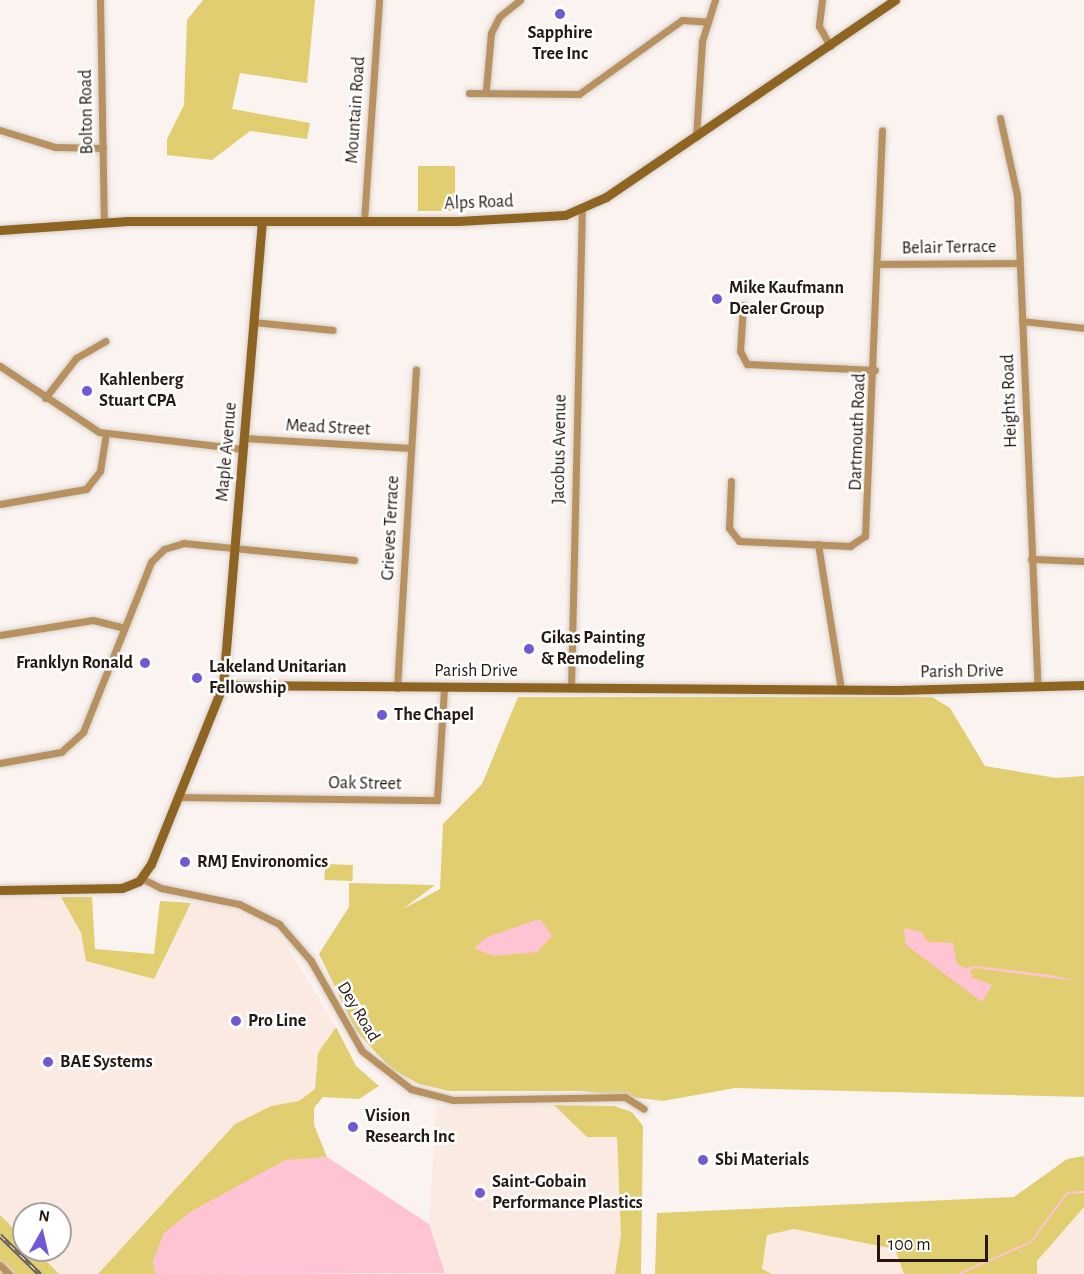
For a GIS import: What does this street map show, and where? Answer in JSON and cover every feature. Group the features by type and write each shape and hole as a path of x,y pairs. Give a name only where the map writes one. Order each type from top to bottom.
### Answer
{"street":[{"name":"Bolton Road","path":"99,0 104,223"},
{"name":"Mountain Road","path":"364,221 379,0"},
{"path":"486,89 491,33 520,0"},
{"path":"696,137 708,22 715,0"},
{"path":"822,0 819,26 830,46"},
{"name":"Alps Road","path":"0,230 104,223 551,217 582,210 696,137 895,0"},
{"path":"470,93 486,89 493,94 579,94 682,20 708,22"},
{"name":"Heights Road","path":"1000,118 1016,181 1038,686"},
{"name":"Dartmouth Road","path":"731,481 728,521 734,538 854,546 866,536 875,370 882,129"},
{"path":"0,130 55,147 103,148"},
{"name":"Jacobus Avenue","path":"571,688 582,210"},
{"name":"Maple Avenue","path":"223,685 262,222"},
{"name":"Belair Terrace","path":"878,264 1020,263"},
{"path":"743,305 740,351 747,364 875,370"},
{"path":"1022,321 1084,328"},
{"path":"254,322 333,330"},
{"path":"45,398 76,358 105,341"},
{"path":"0,366 45,398 106,434 243,449"},
{"name":"Grieves Terrace","path":"397,688 416,370"},
{"path":"0,504 86,489 100,471 106,434"},
{"name":"Mead Street","path":"244,438 411,448"},
{"path":"0,762 52,755 76,740 151,562 164,549 184,543 235,550 354,560"},
{"path":"818,544 841,690"},
{"path":"1031,559 1084,561"},
{"path":"0,635 93,620 124,628"},
{"path":"0,890 122,888 141,878 178,797 223,685"},
{"name":"Parish Drive","path":"223,685 841,690 1084,685"},
{"name":"Oak Street","path":"178,797 437,800 444,688"},
{"name":"Dey Road","path":"141,878 161,888 239,904 279,924 311,961 362,1052 411,1089 453,1100 625,1097 644,1109"},
{"path":"0,1265 9,1274"}],"shaded area":[{"path":"203,0 315,0 307,83 240,73 232,109 310,123 307,139 250,131 212,160 167,155 167,139 184,105 187,20"},
{"path":"418,166 455,166 455,211 418,211"},
{"path":"518,697 932,697 950,708 985,766 1056,778 1084,776 1084,1097 735,1088 663,1101 582,1091 449,1091 419,1084 391,1069 356,1031 319,954 349,907 349,883 435,885 403,909 440,889 443,824 482,784"},
{"path":"325,864 353,865 352,881 324,880"},
{"path":"0,897 61,897 81,933 86,961 153,979 191,903 224,907 261,922 283,940 336,1027 318,1053 315,1089 299,1101 271,1106 235,1124 98,1274 59,1274 47,1262 72,1262 72,1202 12,1202 12,1227 0,1215"},
{"path":"61,897 92,897 95,949 154,954 160,901 191,903 154,979 86,961 81,933"},
{"path":"540,919 552,936 537,952 493,956 474,948 487,937"},
{"path":"904,928 921,932 928,942 953,943 957,964 967,969 971,966 985,967 1051,975 1082,982 975,968 970,971 973,978 992,985 982,1002 906,945"},
{"path":"336,1027 356,1066 379,1086 359,1099 323,1097 314,1108 314,1125 327,1157 285,1161 189,1213 153,1261 156,1274 98,1274 235,1124 271,1106 299,1101 315,1089 318,1053"},
{"path":"554,1105 587,1137 617,1137 621,1235 615,1274 446,1274 429,1224 436,1107"},
{"path":"554,1105 614,1106 632,1112 643,1126 641,1274 615,1274 621,1235 617,1137 587,1137"},
{"path":"1084,1156 1084,1207 1037,1261 1037,1274 904,1274 895,1249 794,1229 767,1235 762,1269 772,1274 655,1274 657,1213 1014,1197 1067,1159"},
{"path":"327,1157 429,1224 445,1273 156,1274 153,1261 164,1233 189,1213 285,1160"},
{"path":"1084,1207 1084,1274 1037,1274 1037,1261"},
{"path":"0,1215 12,1227 12,1262 47,1262 59,1274 0,1274"},
{"path":"794,1229 896,1249 904,1274 772,1274 762,1269 767,1235"}],"waterway":[{"path":"959,1274 1031,1242 1067,1193 1084,1192"}],"railway":[{"path":"0,1235 40,1274"}],"place":[{"name":"Sapphire Tree Inc","path":"560,14"},
{"name":"Mike Kaufmann Dealer Group","path":"717,299"},
{"name":"Kahlenberg Stuart CPA","path":"87,391"},
{"name":"Gikas Painting & Remodeling","path":"529,649"},
{"name":"Franklyn Ronald","path":"145,663"},
{"name":"Lakeland Unitarian Fellowship","path":"197,678"},
{"name":"The Chapel","path":"382,715"},
{"name":"RMJ Environomics","path":"185,862"},
{"name":"Pro Line","path":"236,1021"},
{"name":"BAE Systems","path":"48,1062"},
{"name":"Vision Research Inc","path":"353,1127"},
{"name":"Sbi Materials","path":"703,1160"},
{"name":"Saint-Gobain Performance Plastics","path":"480,1193"}]}
